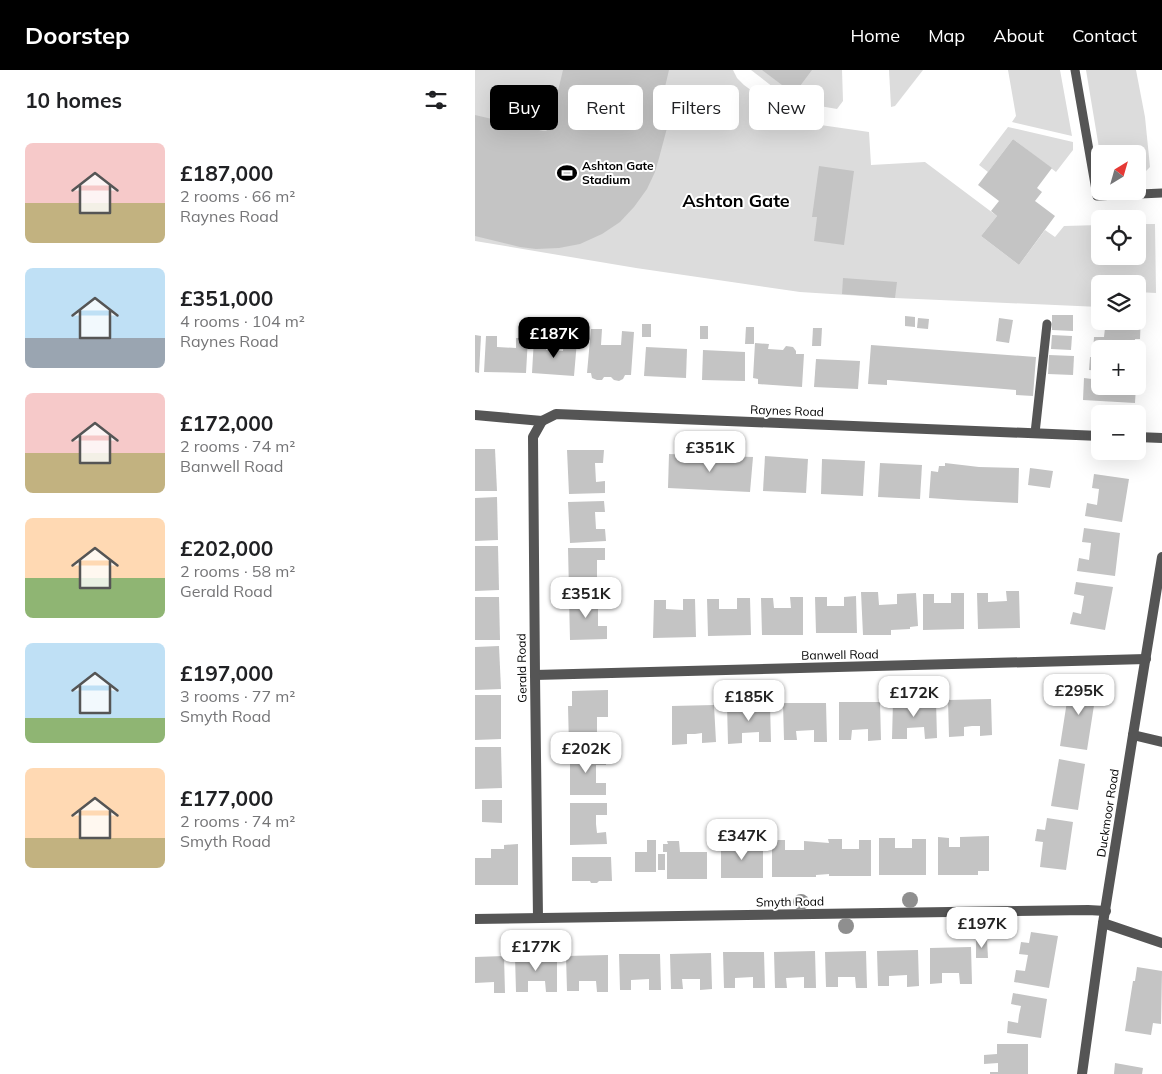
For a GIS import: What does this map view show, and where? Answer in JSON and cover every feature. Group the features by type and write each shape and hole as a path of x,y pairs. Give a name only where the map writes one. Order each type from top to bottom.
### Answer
{"street":[{"name":"Raynes Road","path":"475,415 542,421 557,414 1091,436"},
{"name":"Gerald Road","path":"539,918 533,437 542,421"},
{"path":"1146,437 1162,438"},
{"name":"Duckmoor Road","path":"1082,1074 1103,923 1161,577 1162,557"},
{"name":"Banwell Road","path":"535,675 1146,660"},
{"path":"1133,735 1162,742"},
{"name":"Smyth Road","path":"475,919 1106,911"},
{"path":"1103,923 1162,943"}],"lane":[{"path":"1075,70 1097,196 1162,193"},
{"path":"1035,433 1047,324"}],"shaded area":[{"path":"475,70 733,70 737,78 749,89 749,130 824,130 824,125 869,132 871,165 925,162 997,216 981,236 1019,265 1045,230 1055,237 1064,226 1091,225 1091,265 1146,265 1146,224 1155,224 1156,293 1146,292 1146,275 1091,275 1091,307 800,292 636,268 475,241"},
{"path":"751,70 842,70 843,101 837,109 824,107 824,85 770,85"},
{"path":"889,70 923,70 895,106 891,107"},
{"path":"1008,70 1060,70 1072,136 1012,122 1016,116"},
{"path":"1086,70 1136,70 1145,117 1150,167 1146,171 1146,145 1098,145"},
{"path":"1008,127 1073,142 1073,150 1056,172 1013,139 988,172 979,165"}],"building":[{"name":"Ashton Gate Stadium","path":"563,70 669,70 665,85 653,85 653,130 666,130 655,172 647,189 620,222 602,234 580,244 559,248 536,249 475,236 475,115 490,119 490,130 558,130 558,91"},
{"path":"762,70 812,70 801,85 782,85"},
{"path":"1013,139 1052,168 1037,188 1042,192 1035,201 1055,216 1019,265 981,236 997,216 991,211 999,201 978,185"},
{"path":"819,166 854,171 844,245 814,241 817,217 812,217"},
{"path":"843,278 897,282 895,298 842,294"},
{"path":"1052,315 1073,315 1073,331 1052,330"},
{"path":"905,316 915,317 915,327 905,326"},
{"path":"918,318 929,319 928,329 917,328"},
{"path":"999,318 1013,320 1009,343 996,341"},
{"path":"642,324 651,324 651,337 642,337"},
{"path":"700,326 708,326 708,339 700,339"},
{"path":"746,327 754,327 754,344 745,344"},
{"path":"813,328 822,328 821,346 812,346"},
{"path":"591,329 602,329 601,345 621,345 622,331 634,332 631,375 625,375 619,381 611,377 597,380 592,378 591,373 587,373"},
{"path":"1105,330 1140,330 1140,339 1094,340 1094,337 1104,337"},
{"path":"475,335 481,336 479,373 475,372"},
{"path":"1052,335 1072,336 1071,350 1051,349"},
{"path":"486,336 497,336 497,347 516,348 516,338 528,338 526,373 484,372"},
{"path":"534,338 547,339 546,350 563,351 564,340 577,341 574,376 532,373"},
{"path":"755,343 769,344 768,349 783,350 786,346 793,347 796,354 804,354 802,387 758,384 758,379 753,378"},
{"path":"871,345 1036,357 1033,396 1016,395 1016,390 889,380 887,380 887,385 868,384"},
{"path":"646,347 687,349 686,378 644,376"},
{"path":"703,350 745,352 745,381 702,380"},
{"path":"1049,355 1074,356 1073,375 1048,374"},
{"path":"1090,357 1091,357 1091,370 1089,370"},
{"path":"816,359 860,361 858,389 814,387"},
{"path":"1084,378 1091,379 1091,395 1135,395 1135,403 1083,400"},
{"path":"475,449 495,449 497,491 475,491"},
{"path":"567,450 604,450 603,463 595,463 596,482 605,481 605,493 569,494"},
{"path":"669,454 753,457 750,492 668,488"},
{"path":"765,456 808,459 806,493 763,491"},
{"path":"822,459 865,461 863,496 821,494"},
{"path":"880,463 922,465 920,499 878,497"},
{"path":"945,463 979,467 1019,468 1018,503 929,498 931,471 938,472 939,466 945,466"},
{"path":"1030,468 1053,471 1050,488 1028,485"},
{"path":"1094,474 1129,479 1122,522 1085,516 1087,503 1097,505 1099,489 1092,488"},
{"path":"497,497 498,540 475,541 475,498"},
{"path":"604,501 605,512 595,512 596,529 605,529 606,541 570,543 568,502"},
{"path":"1084,528 1120,533 1115,576 1077,571 1079,558 1089,560 1091,543 1082,542"},
{"path":"475,546 498,546 499,590 475,591"},
{"path":"568,548 605,548 605,560 597,560 597,577 607,577 607,590 569,591"},
{"path":"1076,582 1113,587 1105,630 1070,624 1073,612 1081,614 1084,596 1074,594"},
{"path":"1006,591 1019,591 1020,628 978,629 977,593 988,593 988,602 1007,601"},
{"path":"861,592 878,592 879,605 897,604 897,594 916,593 918,626 910,627 910,629 891,630 891,635 863,635"},
{"path":"951,593 964,593 964,629 923,630 923,594 934,594 934,603 951,603"},
{"path":"856,596 857,633 816,633 815,597 827,597 827,606 844,606 844,597"},
{"path":"475,597 499,597 500,640 475,640"},
{"path":"605,597 606,609 598,609 598,626 607,626 607,639 570,640 569,598"},
{"path":"790,597 803,597 803,635 762,635 761,598 773,598 774,608 791,608"},
{"path":"737,598 750,598 751,635 708,636 707,599 719,599 719,609 737,609"},
{"path":"683,599 695,599 696,637 653,638 654,600 666,600 666,609 683,610"},
{"path":"499,646 501,689 475,690 475,647"},
{"path":"1070,682 1097,686 1087,750 1060,746"},
{"path":"608,690 608,717 597,717 597,734 607,734 607,746 569,746 568,706 572,706 572,691"},
{"path":"475,695 501,695 501,739 475,740"},
{"path":"991,699 992,735 980,736 980,726 972,726 964,727 964,736 949,737 948,700"},
{"path":"936,700 937,738 925,739 924,727 907,728 907,739 892,739 893,701"},
{"path":"839,702 880,702 881,740 868,741 868,729 852,730 851,740 839,740"},
{"path":"783,703 826,703 827,742 814,742 814,730 796,731 797,740 784,740"},
{"path":"770,704 771,742 759,742 759,732 742,733 742,743 728,744 727,705"},
{"path":"714,705 716,742 702,743 702,733 687,734 687,744 672,745 672,706"},
{"path":"475,747 501,747 502,788 475,789"},
{"path":"570,753 606,753 606,765 596,765 596,783 606,783 606,795 570,795"},
{"path":"1059,759 1085,764 1078,810 1051,806"},
{"path":"482,800 502,800 502,823 482,822"},
{"path":"570,803 607,803 607,815 596,815 596,824 597,833 606,832 607,844 570,845"},
{"path":"1047,818 1073,822 1066,870 1040,867 1043,842 1035,841 1037,829 1045,830"},
{"path":"989,836 989,871 978,871 978,875 938,875 938,837 949,838 949,847 960,847 960,837"},
{"path":"879,838 895,838 895,848 912,848 912,839 926,839 926,875 879,875"},
{"path":"828,839 842,839 842,849 859,849 859,840 871,840 871,876 829,876 829,874 816,875 816,877 772,877 772,840 785,840 785,850 804,850 804,841 829,843"},
{"path":"647,840 656,840 656,872 635,872 635,852 647,852"},
{"path":"721,840 734,841 734,851 752,850 752,842 763,842 763,878 721,878"},
{"path":"667,841 679,841 680,852 707,852 707,879 667,879 667,852 663,852 663,844 668,844"},
{"path":"518,844 518,885 475,885 475,858 491,858 491,849 504,849 504,845"},
{"path":"658,854 665,854 665,870 658,870"},
{"path":"572,857 611,857 612,881 591,883 590,881 572,881"},
{"path":"1031,932 1058,936 1049,988 1014,982 1016,970 1025,971 1028,955 1019,954 1021,942 1029,943"},
{"path":"976,939 987,939 988,958 976,958"},
{"path":"971,947 972,984 960,984 959,973 942,973 942,983 930,984 930,948"},
{"path":"918,950 919,986 907,987 907,975 889,976 889,986 878,986 877,951"},
{"path":"815,951 816,988 804,988 804,977 786,978 787,988 775,988 774,952"},
{"path":"866,951 867,988 856,988 855,977 838,977 838,987 826,987 825,952"},
{"path":"723,952 764,952 765,988 753,988 753,977 735,978 735,988 724,988"},
{"path":"711,953 712,989 700,990 700,979 682,979 683,989 671,989 670,954"},
{"path":"619,954 660,954 661,990 649,990 649,979 631,980 631,990 620,990"},
{"path":"608,955 608,992 597,992 596,981 579,981 579,991 567,991 566,956"},
{"path":"504,956 505,993 494,993 494,982 475,983 475,957"},
{"path":"515,956 557,956 557,992 546,992 545,981 528,981 528,992 516,992"},
{"path":"1137,967 1162,971 1161,1024 1153,1023 1151,1035 1125,1031"},
{"path":"1013,993 1047,999 1041,1038 1007,1033 1008,1021 1018,1023 1021,1006 1011,1004"},
{"path":"997,1044 1028,1044 1028,1074 990,1074 990,1072 998,1072 998,1063 984,1064 984,1055 997,1054"},
{"path":"1115,1063 1143,1068 1142,1074 1114,1074"}],"place":[{"name":"Ashton Gate Stadium","path":"567,173"}],"district":[{"name":"Ashton Gate","path":"736,201"}]}
